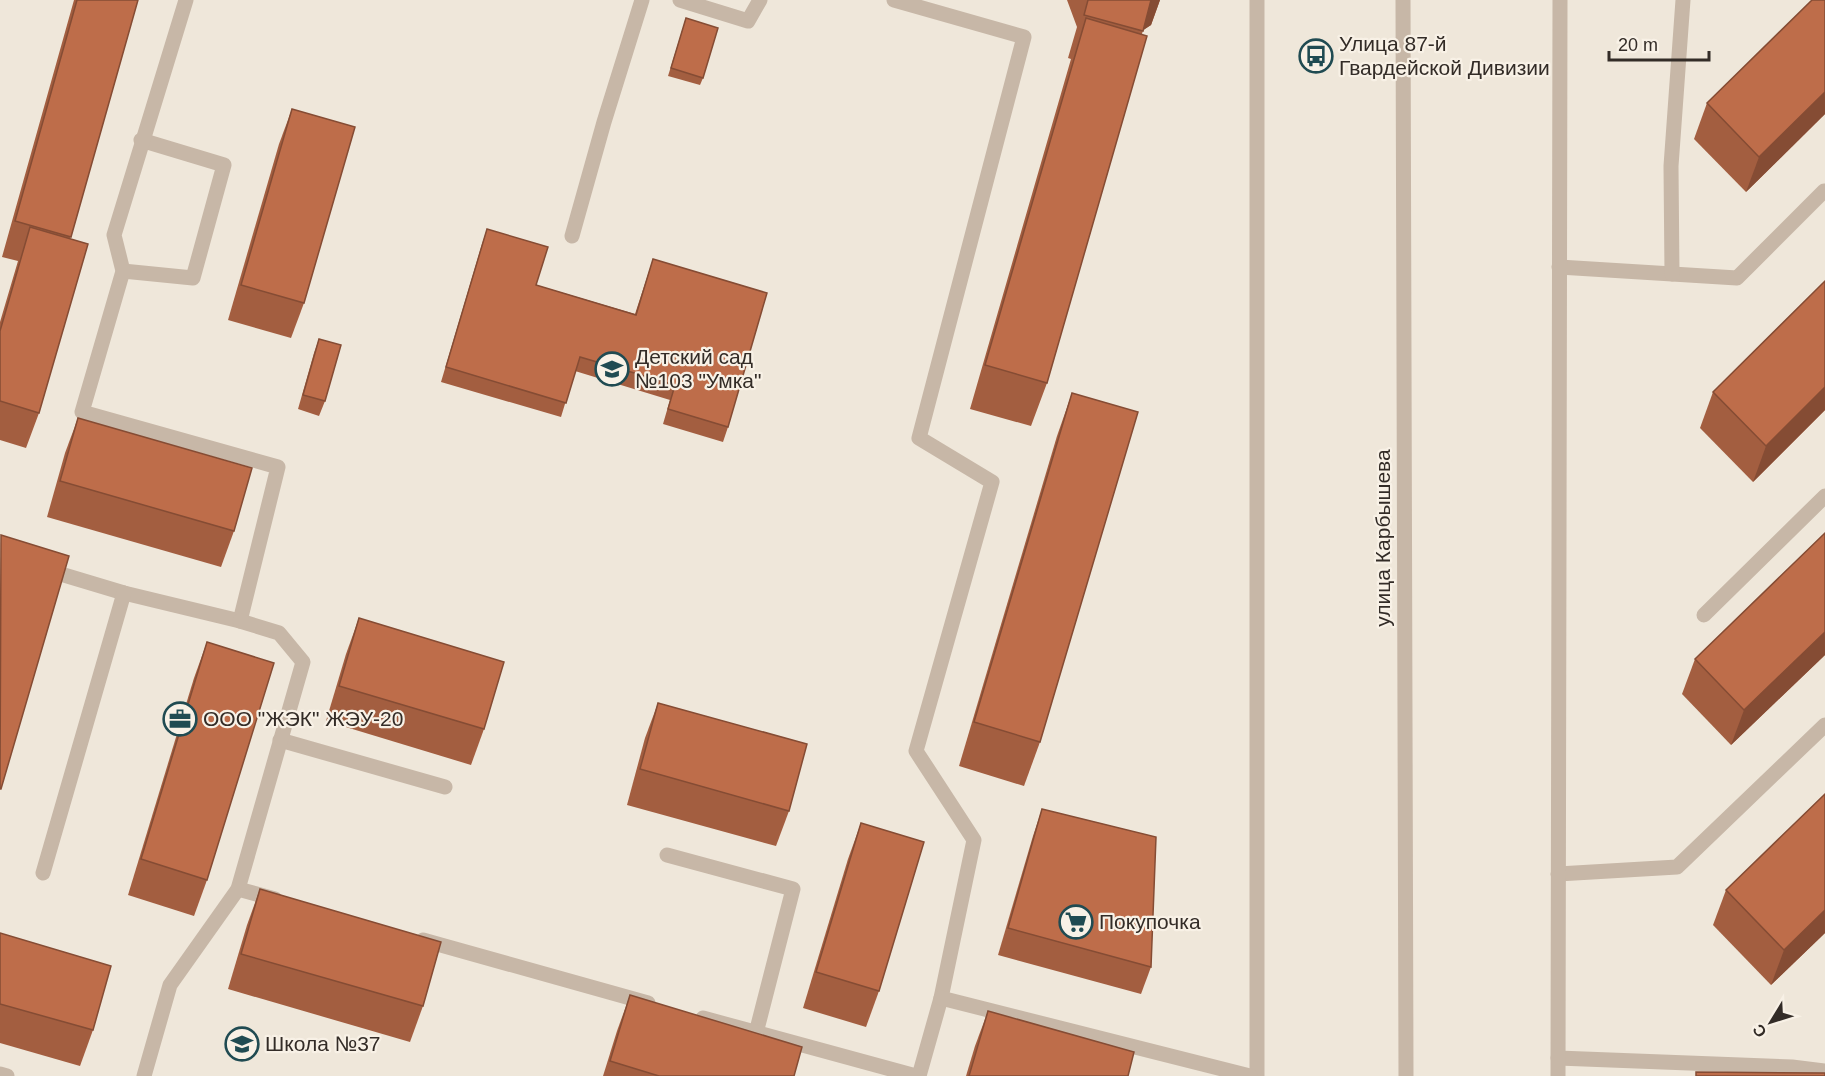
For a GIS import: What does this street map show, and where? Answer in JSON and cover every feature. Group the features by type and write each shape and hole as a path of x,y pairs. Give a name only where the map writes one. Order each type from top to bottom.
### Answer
{"street":[{"path":"186,0 141,140 114,235 123,271 82,412 278,467 240,621"},
{"path":"572,236 642,0"},
{"path":"680,0 748,21 760,0"},
{"path":"687,1013 918,1076 941,998 974,840 916,751 992,482 919,438 1024,37 894,0"},
{"path":"1257,0 1257,1076"},
{"name":"улица Карбышева","path":"1403,0 1406,1076"},
{"path":"1558,1076 1560,0"},
{"path":"1672,274 1671,166 1683,0"},
{"path":"123,271 193,278 224,165 141,140"},
{"path":"1559,267 1737,278 1825,191"},
{"path":"1704,615 1825,496"},
{"path":"34,566 124,593 240,621 279,633 303,662 238,889 170,985 144,1076"},
{"path":"43,873 124,593"},
{"path":"1558,874 1677,867 1825,725"},
{"path":"280,740 444,787"},
{"path":"667,855 793,889 756,1033"},
{"path":"238,889 284,902"},
{"path":"410,937 664,1007"},
{"path":"941,998 1250,1076"},
{"path":"1558,1058 1792,1067 1825,1071"},
{"path":"0,1074 7,1076"}],"building":[{"path":"77,0 138,0 71,237 15,221"},
{"path":"1088,0 1151,0 1143,31 1084,15"},
{"path":"1812,0 1825,0 1825,92 1759,157 1707,103"},
{"path":"686,18 718,28 703,78 671,68"},
{"path":"1086,18 1147,36 1047,383 985,365"},
{"path":"292,109 355,127 304,303 241,285"},
{"path":"30,227 88,244 39,413 0,401 0,331"},
{"path":"487,229 548,247 536,285 636,315 653,259 767,293 728,427 668,409 675,385 580,357 566,403 446,367"},
{"path":"1825,281 1825,387 1766,446 1713,392"},
{"path":"319,339 341,345 325,401 303,395"},
{"path":"1072,393 1138,412 1040,742 974,722"},
{"path":"78,418 252,468 234,531 60,481"},
{"path":"1825,533 1825,632 1744,710 1695,659"},
{"path":"1,535 69,556 0,789"},
{"path":"359,618 504,662 484,729 339,686"},
{"path":"207,642 274,663 207,880 141,859"},
{"path":"658,703 807,744 789,811 640,769"},
{"path":"1825,794 1825,910 1784,950 1726,890"},
{"name":"Покупочка","path":"1042,809 1156,837 1151,967 1008,928"},
{"path":"861,823 924,842 879,991 816,972"},
{"path":"260,889 441,942 423,1006 241,954"},
{"path":"0,933 111,966 93,1030 0,1004"},
{"path":"630,995 802,1047 794,1076 659,1076 610,1061"},
{"path":"988,1011 1134,1052 1128,1076 969,1076"},
{"path":"1696,1072 1825,1073 1825,1076 1696,1076"}],"place":[{"name":"Улица 87-й Гвардейской Дивизии","path":"1316,56"},
{"name":"Детский сад №103 \"Умка\"","path":"612,369"},
{"name":"ООО \"ЖЭК\" ЖЭУ-20","path":"180,719"},
{"name":"Покупочка","path":"1076,922"},
{"name":"Школа №37","path":"242,1044"}]}
